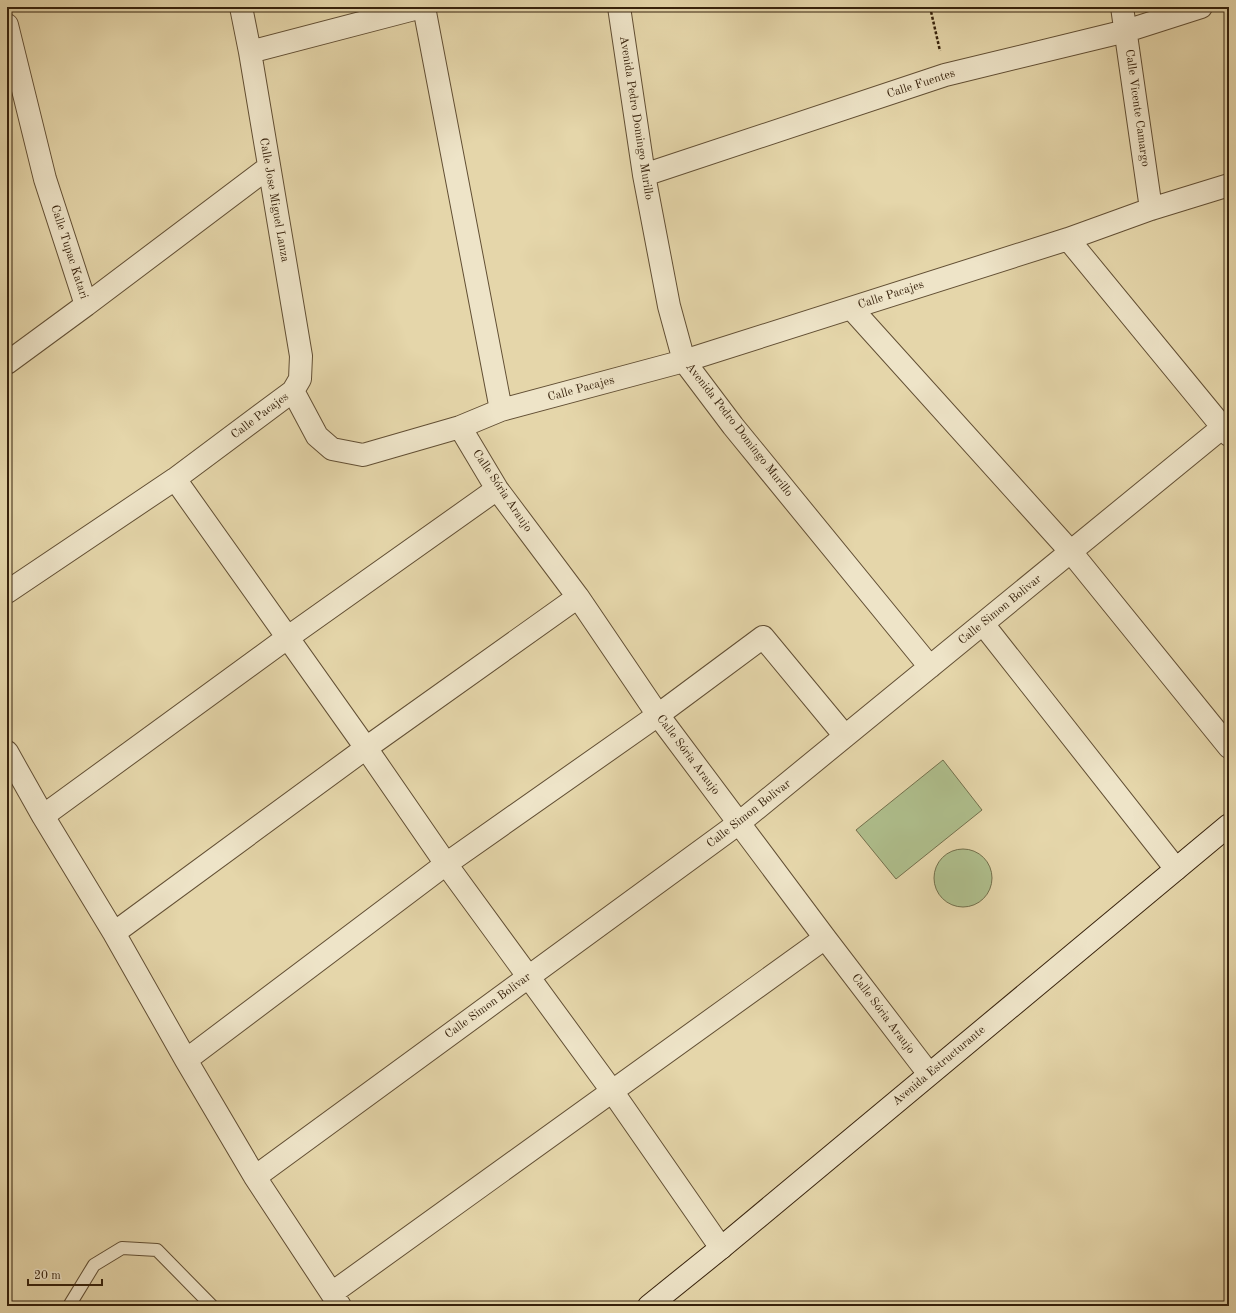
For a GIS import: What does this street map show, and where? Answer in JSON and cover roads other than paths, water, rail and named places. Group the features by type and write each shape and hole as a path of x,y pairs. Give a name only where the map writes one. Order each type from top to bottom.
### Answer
{"street":[{"name":"Calle Jose Miguel Lanza","path":"241,7 250,52 301,356 300,379 293,391"},
{"path":"250,52 423,7 501,410"},
{"name":"Avenida Pedro Domingo Murillo","path":"621,7 644,176 669,306 684,361 733,426 930,667"},
{"name":"Calle Vicente Camargo","path":"1122,7 1151,208"},
{"name":"Calle Fuentes","path":"644,176 945,75 1126,31 1202,7"},
{"name":"Calle Tupac Katari","path":"7,25 45,179 86,305 269,167"},
{"name":"Calle Pacajes","path":"7,592 175,479 293,391 317,436 332,449 364,455 460,427 501,410 684,361 1068,239 1151,208 1229,185"},
{"path":"1068,239 1226,431"},
{"path":"7,363 86,305"},
{"path":"851,308 1071,552 1229,747"},
{"name":"Calle Sória Araujo","path":"460,427 498,489 578,598 658,715 929,1074"},
{"name":"Calle Simon Bolivar","path":"255,1177 739,823 1071,552 1226,431"},
{"path":"175,479 366,748 446,864 612,1091 721,1248"},
{"path":"43,816 287,638 498,489"},
{"path":"114,933 366,748 578,598"},
{"path":"983,624 1176,869"},
{"path":"186,1060 446,864 658,715 763,637 845,736"},
{"path":"7,752 255,1177 336,1299 612,1091 825,938"},
{"name":"Avenida Estructurante","path":"649,1306 721,1248 1229,825"}],"lane":[{"path":"69,1306 94,1265 122,1248 157,1250 212,1306"}]}
